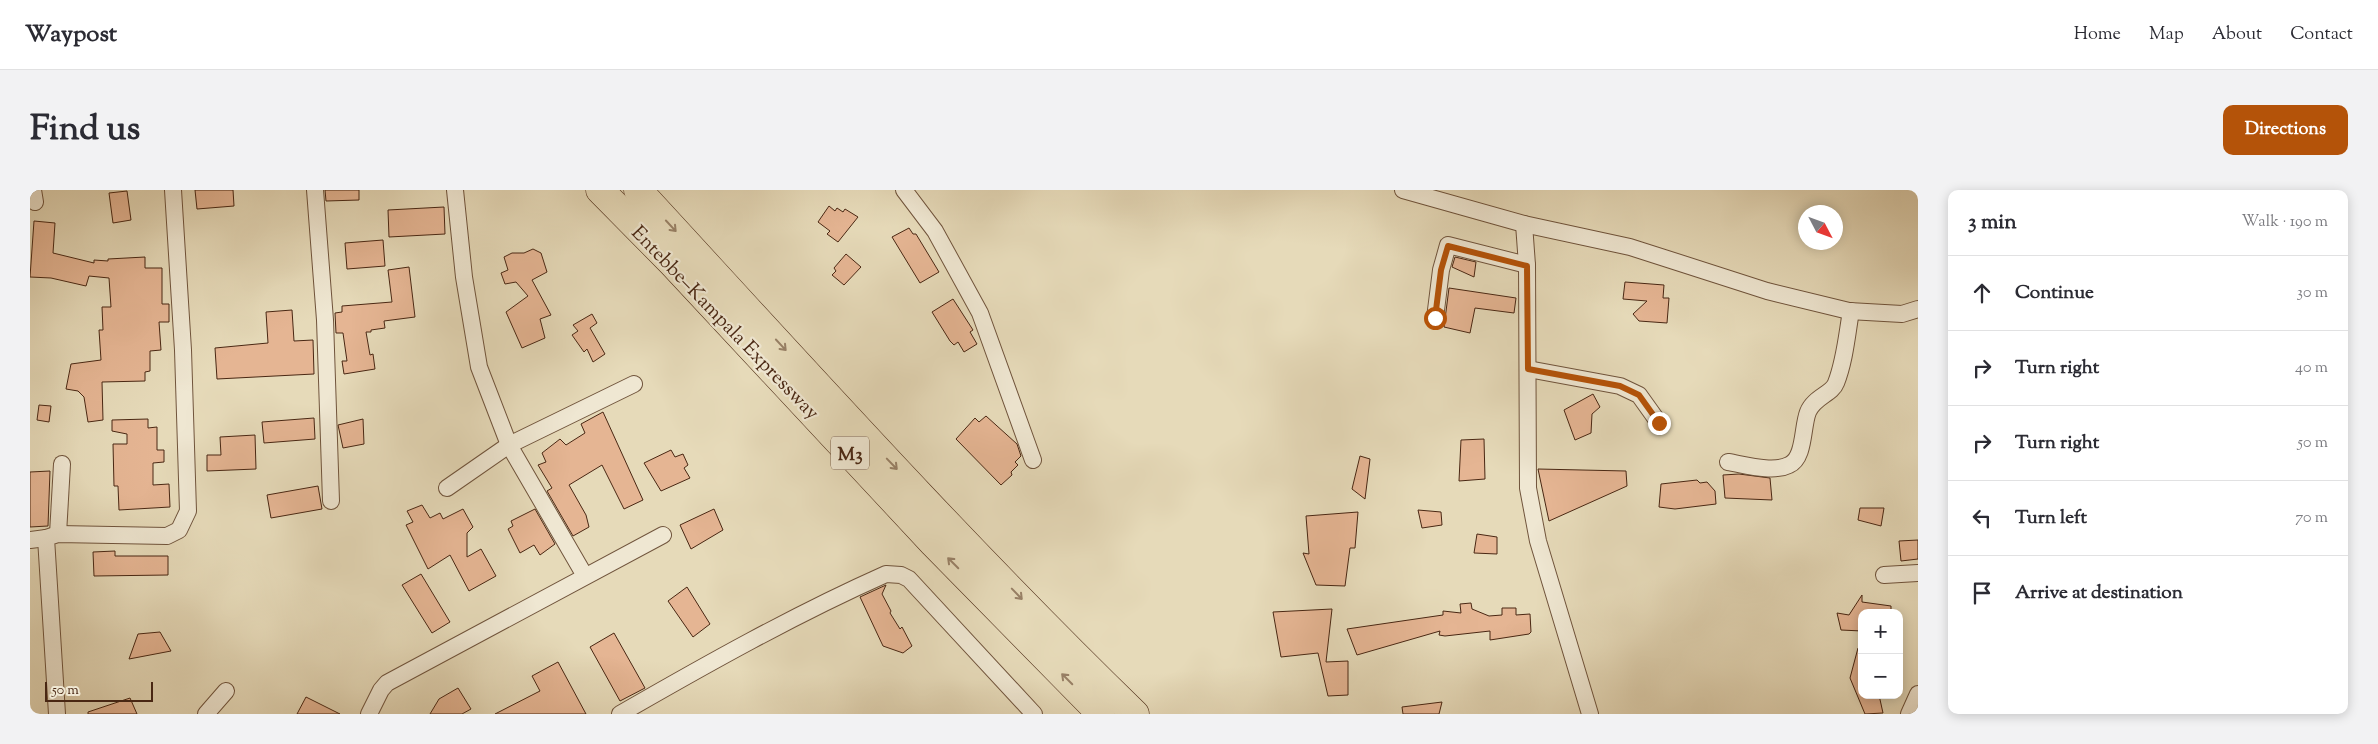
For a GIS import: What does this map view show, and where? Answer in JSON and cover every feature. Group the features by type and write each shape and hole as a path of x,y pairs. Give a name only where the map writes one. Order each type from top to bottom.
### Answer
{"highway":[{"name":"Entebbe–Kampala Expressway","path":"600,190 694,286 933,543 1101,714"},
{"name":"Entebbe–Kampala Expressway","path":"638,190 834,403 1084,664 1136,714"}],"street":[{"path":"45,537 167,536 179,530 188,511 183,350 173,190"},
{"path":"315,190 325,320 331,501"},
{"path":"455,190 464,277 479,367 509,446 585,576"},
{"path":"904,190 935,232 980,313 1033,460"},
{"path":"1403,190 1524,224 1630,247 1767,290 1851,311 1902,314 1918,309"},
{"path":"1524,224 1527,266 1528,488 1531,511 1538,542 1590,714"},
{"path":"1435,318 1441,270 1448,246 1527,266"},
{"path":"1728,462 1781,468 1791,464 1798,456 1807,414 1811,405 1835,386 1838,379 1851,311"},
{"path":"1528,369 1620,386 1639,395 1659,423"},
{"path":"447,488 509,446 634,384"},
{"path":"57,714 45,537 62,464"},
{"path":"369,714 381,690 387,683 664,535"},
{"path":"1884,575 1918,573"},
{"path":"620,714 704,665 801,614 886,574 901,575 909,579 1034,714"},
{"path":"206,714 226,691"},
{"path":"1909,714 1918,694"}],"building":[{"path":"195,190 233,190 234,206 197,209"},
{"path":"325,190 359,190 359,200 326,201"},
{"path":"127,191 131,220 113,223 109,193"},
{"path":"829,206 835,211 837,208 843,212 845,209 858,217 838,242 827,234 830,231 818,222"},
{"path":"444,207 445,234 389,237 388,210"},
{"path":"34,221 55,223 53,253 94,263 94,260 108,261 108,259 145,257 145,268 162,268 162,304 169,304 169,322 159,322 161,350 150,351 150,371 145,372 145,381 102,382 103,420 88,422 84,397 78,391 66,389 71,364 101,360 99,330 103,330 102,307 111,307 109,278 89,276 86,286 51,278 30,277"},
{"path":"909,228 913,234 916,234 939,272 920,283 892,237"},
{"path":"383,240 385,266 347,269 345,243"},
{"path":"533,249 541,253 547,272 532,280 551,315 540,319 545,338 522,348 506,312 528,296 516,282 505,284 501,273 508,270 504,257 512,253 524,253"},
{"path":"846,254 861,267 844,285 832,275 836,271 834,268"},
{"path":"1455,257 1476,262 1474,277 1452,267"},
{"path":"409,267 415,317 384,321 385,328 366,332 370,355 373,354 375,369 344,374 342,361 347,361 343,333 336,333 335,313 342,312 342,306 392,302 388,270"},
{"path":"1625,282 1664,285 1663,298 1669,298 1667,323 1639,321 1633,314 1647,301 1623,299"},
{"path":"1449,288 1516,298 1514,313 1475,308 1470,333 1444,327"},
{"path":"953,299 973,330 970,332 977,344 964,352 958,342 954,345 950,341 932,312"},
{"path":"292,310 294,341 313,340 314,374 217,379 215,348 268,343 266,312"},
{"path":"592,314 597,323 590,328 605,354 593,362 587,349 584,352 572,335 578,331 573,325"},
{"path":"1593,394 1600,407 1592,414 1591,433 1575,440 1564,410"},
{"path":"39,405 51,406 49,422 37,420"},
{"path":"603,412 643,500 624,509 602,465 569,485 586,515 589,527 573,536 547,491 552,488 538,465 546,462 542,453 560,439 566,445 585,433 581,424"},
{"path":"986,416 1017,444 1021,456 1015,462 1018,465 1011,472 1012,475 1001,485 956,439 975,418 979,422"},
{"path":"314,418 315,439 264,443 262,422"},
{"path":"148,419 148,428 157,427 157,450 164,450 164,462 153,463 153,485 169,484 170,507 119,510 118,486 114,486 113,444 127,444 127,434 112,431 112,420"},
{"path":"363,419 364,444 343,448 338,425"},
{"path":"255,435 256,469 207,471 207,455 221,455 220,437"},
{"path":"1484,439 1485,479 1459,481 1461,440"},
{"path":"671,450 675,457 683,454 688,465 684,468 690,478 661,491 644,463"},
{"path":"1360,456 1370,459 1365,499 1352,489"},
{"path":"1538,469 1626,471 1627,486 1549,521"},
{"path":"50,471 48,526 30,527 30,472"},
{"path":"1739,474 1770,478 1772,500 1725,498 1723,475"},
{"path":"1697,480 1700,483 1707,482 1715,491 1716,504 1675,509 1659,507 1661,484"},
{"path":"318,486 322,509 271,518 267,495"},
{"path":"422,505 430,518 440,513 443,519 463,509 473,527 467,533 467,557 481,549 496,576 469,591 450,555 428,569 406,525 413,522 407,511"},
{"path":"1860,508 1884,508 1881,526 1858,520"},
{"path":"535,509 555,544 540,555 534,545 520,553 508,529 513,526 511,521"},
{"path":"714,509 723,530 691,549 680,525"},
{"path":"1418,510 1441,512 1442,525 1422,528"},
{"path":"1358,512 1355,548 1350,548 1345,586 1316,585 1303,553 1309,554 1306,516"},
{"path":"1477,534 1497,537 1497,554 1474,553"},
{"path":"1918,540 1918,559 1901,561 1899,541"},
{"path":"115,551 115,556 168,556 168,575 94,576 93,552"},
{"path":"421,574 450,622 432,633 402,585"},
{"path":"886,585 882,594 891,611 890,613 900,629 902,627 912,646 903,653 883,646 860,597"},
{"path":"687,587 710,624 693,637 668,601"},
{"path":"1862,595 1862,602 1891,606 1891,609 1858,609 1858,631 1841,630 1837,613 1849,615"},
{"path":"1471,603 1472,609 1489,616 1502,615 1502,608 1516,608 1516,615 1530,614 1531,632 1529,634 1490,640 1490,631 1445,636 1439,635 1440,631 1357,655 1347,629 1443,615 1443,611 1461,613 1460,604"},
{"path":"1332,609 1326,662 1348,661 1348,695 1328,696 1318,653 1281,657 1273,612"},
{"path":"160,632 171,651 129,659 138,634"},
{"path":"614,633 645,688 620,701 590,647"},
{"path":"1858,648 1858,697 1850,678"},
{"path":"558,662 586,714 495,714 540,691 532,676"},
{"path":"458,688 471,709 462,714 430,714 439,699"},
{"path":"306,697 340,714 297,714"},
{"path":"130,698 137,714 88,714 88,712"},
{"path":"1859,699 1880,699 1883,713 1865,714"},
{"path":"1442,702 1439,714 1403,714 1402,707"}],"route":[{"path":"1435,318 1441,270 1448,246 1527,266 1528,369 1620,386 1639,395 1659,423"}]}
